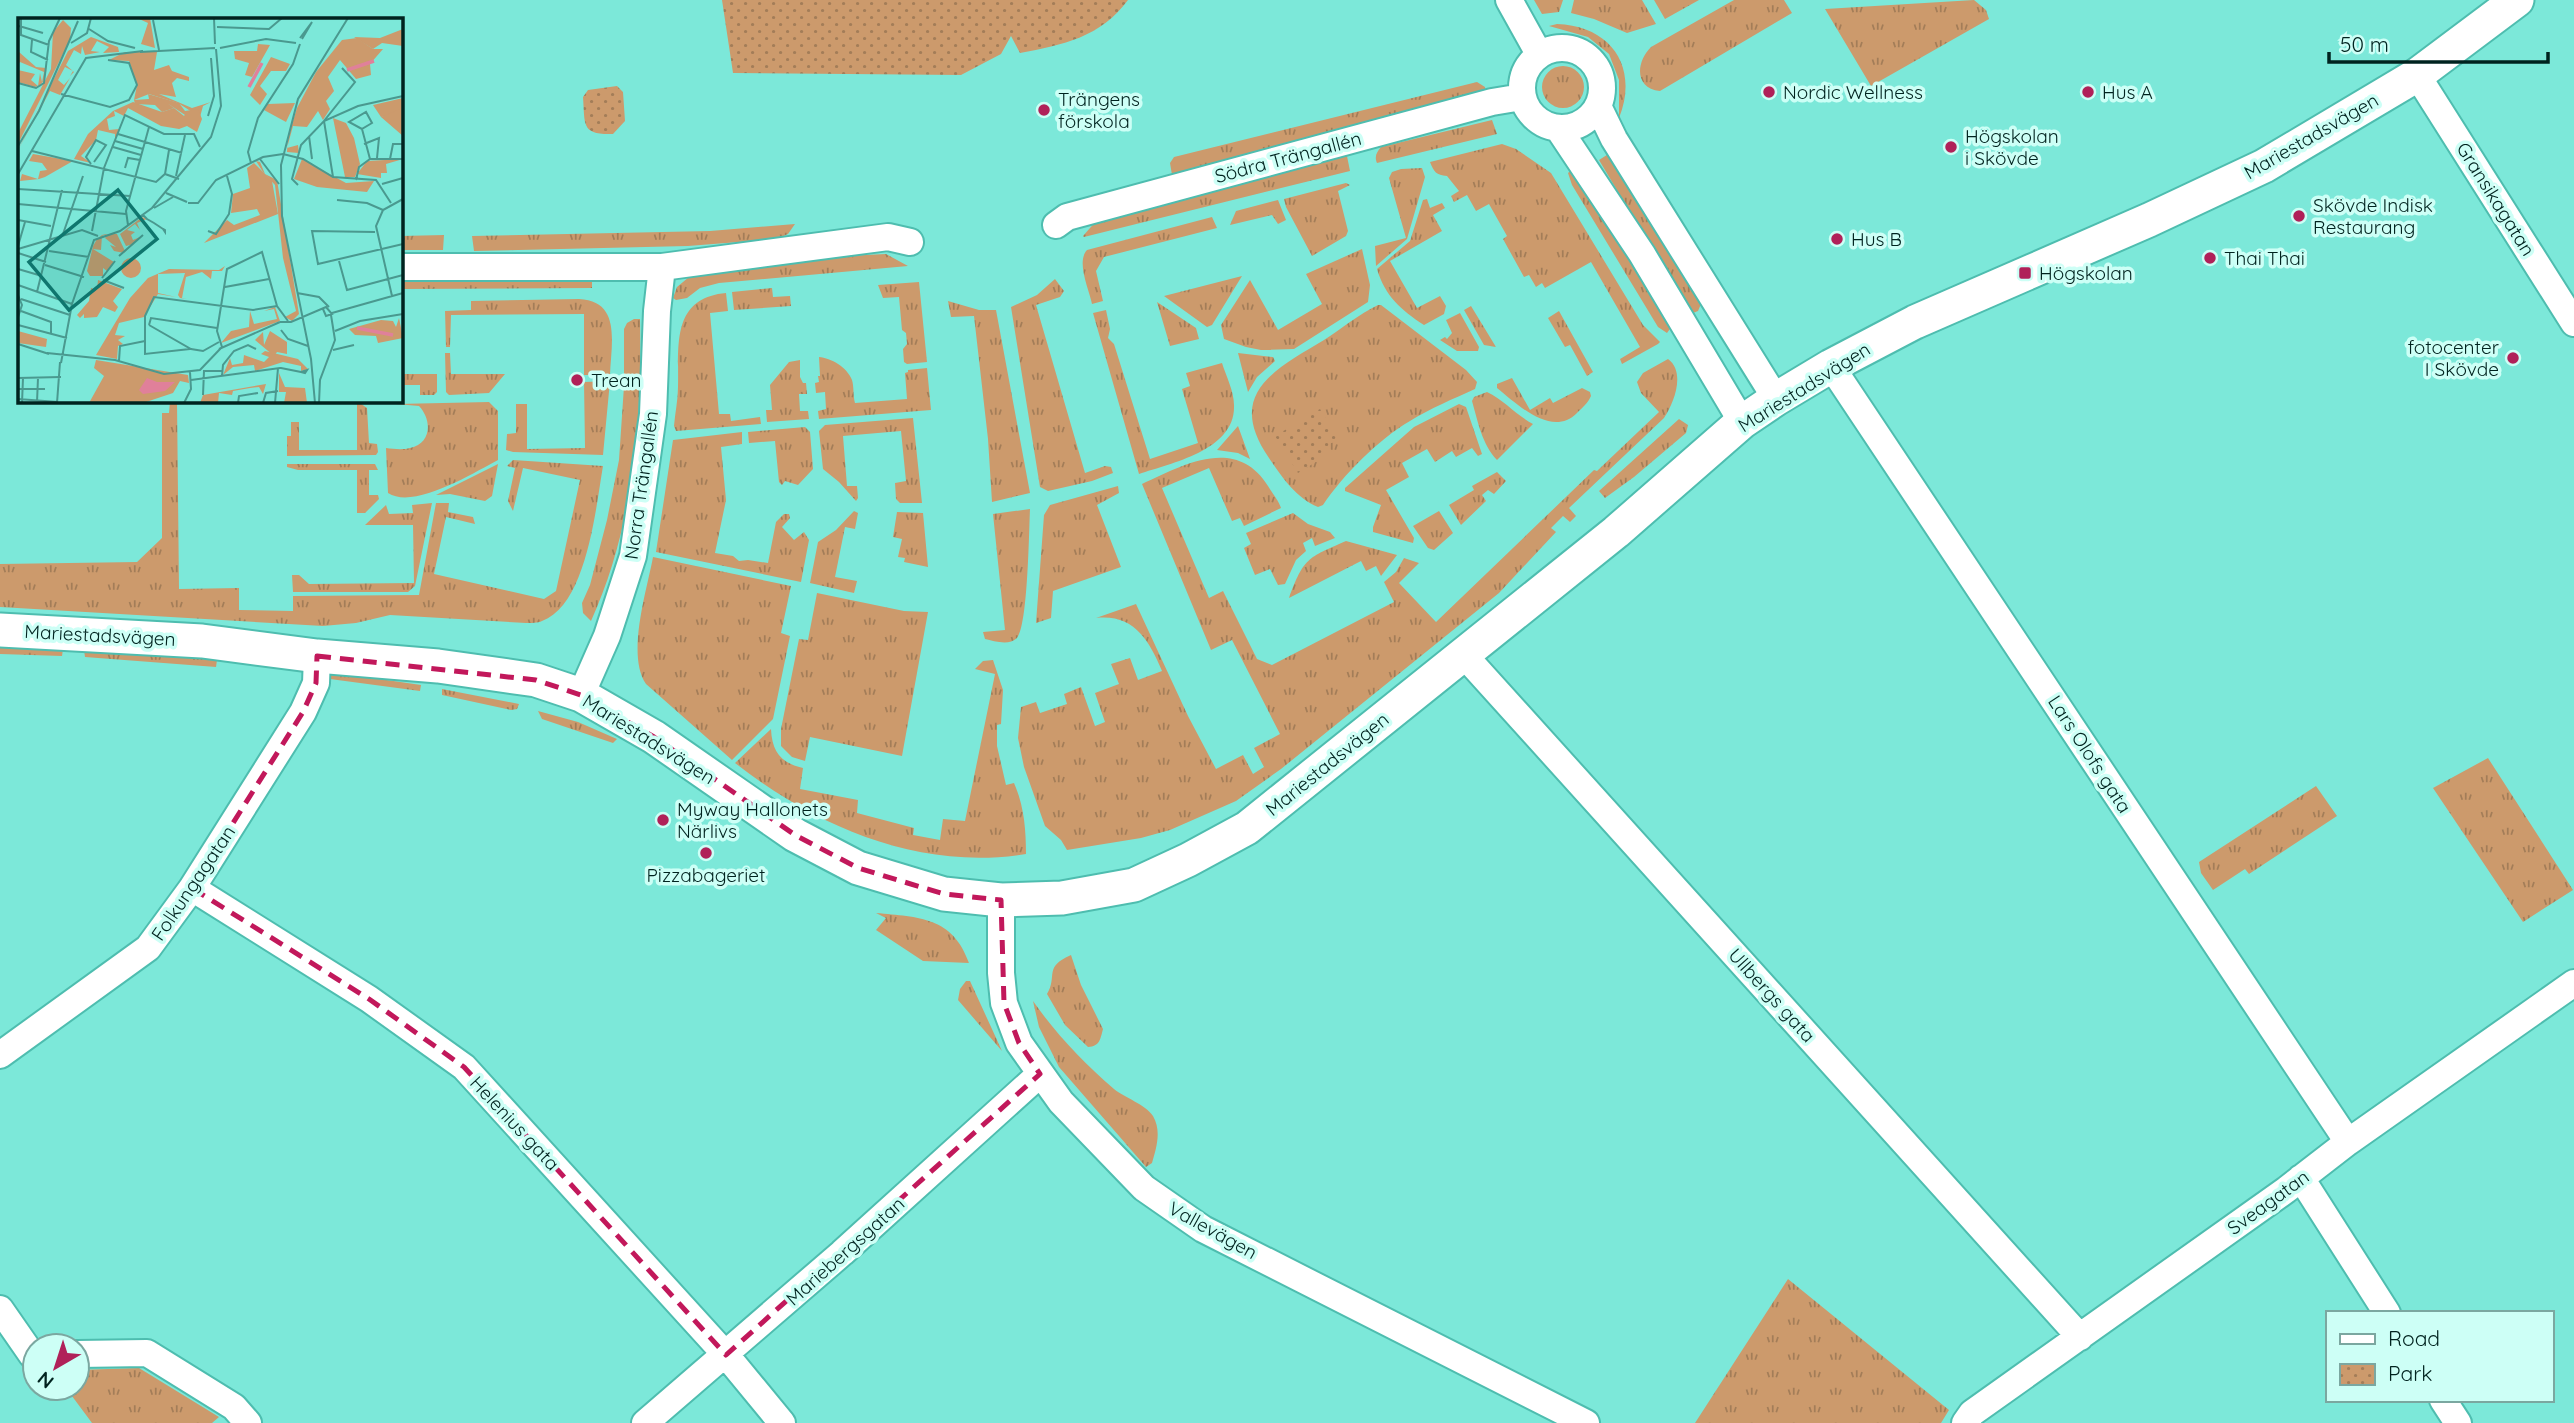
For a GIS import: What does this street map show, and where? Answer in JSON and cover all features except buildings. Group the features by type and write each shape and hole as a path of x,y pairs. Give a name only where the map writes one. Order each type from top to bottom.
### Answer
{"street":[{"path":"1509,0 1539,54"},
{"name":"Mariestadsvägen","path":"0,631 202,641 317,656 438,666 536,680 581,695 653,737 796,835 858,868 944,894 1001,900 1062,898 1134,885 1247,828 1616,532 1742,422 1776,399 1831,366 1915,322 2149,220 2263,166 2417,75 2517,0"},
{"path":"1561,47 1583,53 1599,71 1602,94 1598,106 1582,123 1558,128 1546,125 1535,118 1527,108 1522,97 1524,73 1539,54 1561,47"},
{"name":"Gransikagatan","path":"2417,75 2574,323"},
{"name":"Södra Trängallén","path":"1056,225 1067,217 1492,102 1522,97"},
{"path":"1598,106 1621,150 1776,399"},
{"path":"1558,128 1649,265 1742,422"},
{"path":"402,267 662,267 888,237 910,242"},
{"name":"Norra Trängallén","path":"581,695 607,636 633,556 653,414 657,311 662,267"},
{"name":"Lars Olofs gata","path":"1831,366 2348,1142"},
{"name":"Ullbergs gata","path":"1464,655 2080,1336"},
{"name":"Folkungagatan","path":"0,1055 148,948 192,888 303,712 316,683 317,656"},
{"name":"Helenius gata","path":"192,888 369,999 464,1067 726,1355 782,1423"},
{"name":"Vallevägen","path":"1001,900 1001,973 1004,1003 1019,1043 1061,1102 1122,1168 1169,1208 1203,1229 1586,1423"},
{"name":"Sveagatan","path":"1965,1423 1972,1413 2348,1142 2570,994"},
{"name":"Mariebergsgatan","path":"645,1423 849,1248 1040,1074"},
{"path":"2301,1178 2386,1311"},
{"path":"0,1309 21,1338"},
{"path":"91,1354 147,1353 234,1407 248,1423"},
{"path":"2444,1402 2458,1423"}],"highlighted area":[{"path":"317,656 536,680 581,695 654,737 795,835 858,868 944,894 1001,900 1004,1003 1019,1043 1040,1074 726,1355 464,1067 369,999 192,888 303,712 316,683"}],"green space":[{"path":"722,0 1128,0 1106,23 1093,31 1051,47 1020,53 1011,36 1001,54 961,75 733,73"},
{"path":"1534,0 1563,0 1559,12 1542,14"},
{"path":"1574,0 1642,0 1656,24 1627,33 1571,13"},
{"path":"1654,0 1699,0 1665,19"},
{"path":"1734,0 1784,0 1792,13 1660,91 1646,85 1640,74 1640,67 1651,47"},
{"path":"1974,0 1986,10 1989,19 1871,86 1825,9"},
{"path":"1557,24 1593,32 1606,41 1616,53 1623,67 1625,82 1619,118 1619,80 1609,54 1588,37 1549,26"},
{"path":"1563,66 1578,72 1584,87 1578,102 1563,108 1548,102 1542,87 1548,72"},
{"path":"1477,82 1485,87 1486,95 1172,175 1170,163 1174,157"},
{"path":"617,86 623,92 625,121 613,134 595,133 585,121 583,97 588,90"},
{"path":"1492,120 1497,134 1377,163 1376,154 1381,147"},
{"path":"1502,144 1516,149 1551,173 1643,325 1660,342 1658,344 1622,364 1620,359 1640,347 1591,262 1545,288 1542,283 1536,287 1529,275 1524,277 1503,239 1507,236 1489,204 1476,211 1467,195 1454,202 1451,196 1459,191 1447,176 1436,172 1430,162"},
{"path":"1610,153 1701,304 1698,311 1689,311 1599,160"},
{"path":"1347,156 1350,171 1083,236 1097,220 1118,213"},
{"path":"1575,166 1672,326 1667,333 1658,327 1572,185 1568,173"},
{"path":"1422,168 1425,177 1407,239 1376,266 1375,246 1406,238 1389,178 1392,172 1401,169"},
{"path":"1346,183 1350,185 1338,191 1348,231 1346,236 1312,256 1284,199"},
{"path":"1427,199 1430,208 1442,203 1445,208 1433,215 1442,231 1390,261 1417,308 1440,296 1446,306 1444,314 1424,325 1395,302 1384,287 1377,269 1410,241 1423,200"},
{"path":"1278,200 1286,220 1278,224 1272,215 1230,225 1236,211"},
{"path":"1212,217 1217,228 1104,257 1096,271 1103,301 1092,304 1083,268 1087,250"},
{"path":"795,224 788,234 777,239 688,246 474,251 472,236 710,231"},
{"path":"444,235 443,250 402,250 402,236"},
{"path":"1362,249 1370,285 1368,302 1294,349 1261,350 1224,339 1221,325 1250,280 1278,330 1322,304 1306,274"},
{"path":"886,254 908,266 719,283 700,288 687,298 673,298 677,287 695,272 824,257"},
{"path":"592,274 592,288 402,289 402,275"},
{"path":"1242,276 1212,325 1207,327 1164,296"},
{"path":"1055,279 1064,291 1060,297 1036,305 1085,473 1105,466 1111,467 1113,473 1092,481 1048,491 1040,487 1011,307 1037,295"},
{"path":"919,282 927,362 907,364 904,362 903,349 907,344 906,333 902,330 899,297 883,298 878,285"},
{"path":"772,288 773,297 790,296 791,306 734,310 732,292"},
{"path":"726,293 728,311 710,313 719,414 730,414 731,421 760,417 761,424 676,431 674,426 678,356 682,326 695,304 708,297"},
{"path":"579,299 602,307 608,316 612,338 610,375 584,375 584,314 451,315 450,347 446,347 445,311 471,310 471,301"},
{"path":"948,301 979,310 996,310 1030,493 992,502 974,316 951,317"},
{"path":"1157,302 1196,328 1199,339 1170,346"},
{"path":"1378,305 1466,370 1477,382 1475,389 1426,412 1386,438 1362,458 1323,505 1318,507 1296,493 1269,458 1257,436 1252,417 1254,400 1261,386 1288,362"},
{"path":"1471,306 1496,347 1484,345 1464,310"},
{"path":"1106,310 1110,329 1108,338 1114,344 1150,459 1198,443 1182,389 1190,386 1186,373 1222,363 1234,405 1232,420 1225,433 1214,444 1184,459 1139,474 1093,313"},
{"path":"1559,311 1593,372 1587,376 1570,345 1565,347 1548,318"},
{"path":"1460,313 1479,347 1478,351 1457,351 1440,340 1445,337 1447,339 1452,333 1446,320"},
{"path":"640,319 640,358 637,435 632,473 617,548 591,621 583,613 582,603 590,585 607,520 619,460 624,386 624,329 627,323"},
{"path":"445,353 450,353 451,374 505,374 489,393 449,395 446,392"},
{"path":"1238,353 1273,357 1275,361 1257,377 1248,392"},
{"path":"819,357 843,367 852,380 855,403 907,399 905,373 908,370 927,368 931,410 819,419 818,411 826,409 825,392 816,393 815,383 819,382 820,376"},
{"path":"1668,359 1677,379 1668,412 1569,508 1576,516 1570,522 1563,516 1551,528 1556,532 1499,593 1281,769 1236,801 1170,830 1141,838 1067,850 1061,840 1045,826 1024,767 1018,738 1021,707 1036,702 1040,713 1067,704 1064,694 1081,687 1095,726 1105,722 1095,693 1119,684 1111,664 1130,658 1138,680 1162,671 1152,649 1138,631 1121,620 1096,618 1136,604 1216,769 1243,755 1253,774 1264,767 1254,748 1280,734 1232,640 1211,650 1142,484 1191,463 1225,458 1241,462 1255,470 1268,486 1281,508 1244,526 1240,518 1232,521 1209,468 1162,488 1209,598 1223,591 1257,659 1272,665 1394,602 1384,582 1396,572 1404,558 1419,563 1399,583 1436,622 1594,470 1597,471 1659,412 1641,393 1637,382 1643,373"},
{"path":"800,360 800,377 803,383 806,383 807,394 799,394 800,411 808,411 809,419 767,422 766,410 772,410 770,385 789,362"},
{"path":"402,374 437,374 437,392 434,395 420,395 420,385 402,385"},
{"path":"1512,378 1530,410 1550,398 1553,403 1582,388 1590,392 1591,396 1577,413 1567,420 1546,421 1525,410 1497,388 1497,384"},
{"path":"610,381 603,455 506,450 507,434 516,433 516,404 527,404 527,449 585,448 584,382"},
{"path":"1487,392 1533,424 1497,460 1484,440 1472,401 1474,397"},
{"path":"170,402 177,402 179,589 239,588 239,610 293,611 293,596 419,595 436,503 449,503 448,512 473,517 475,524 446,517 434,574 544,599 556,591 580,480 523,468 513,511 508,501 515,468 507,466 513,460 603,466 587,552 579,575 570,596 557,611 542,621 532,623 390,615 356,623 323,626 0,607 0,564 137,562 162,538 162,413 169,413"},
{"path":"358,402 367,408 369,443 377,444 376,455 287,456 287,436 291,436 291,422 299,422 299,450 357,450"},
{"path":"489,402 498,411 498,460 459,481 428,493 399,497 388,493 386,448 404,449 417,445 423,441 428,430 426,418 419,406 396,404"},
{"path":"1459,404 1466,407 1482,454 1478,456 1472,448 1456,457 1452,451 1435,462 1427,449 1402,463 1409,477 1386,490 1414,538 1413,543 1373,532 1381,505 1345,491 1345,488 1414,427"},
{"path":"1320,409 1338,439 1328,445 1332,452 1298,473 1275,436"},
{"path":"913,418 922,503 900,503 896,499 895,483 906,481 901,431 843,436 847,486 857,486 856,501 823,469 819,431 825,425"},
{"path":"1679,419 1688,425 1686,433 1605,498 1599,491"},
{"path":"1238,426 1250,459 1238,453 1217,450"},
{"path":"805,427 810,432 813,469 798,485 785,481 782,485 779,482 775,441 749,443 748,432"},
{"path":"742,432 742,444 721,447 726,500 715,553 733,556 739,561 768,563 776,522 784,514 789,514 790,518 782,527 794,540 804,532 809,540 801,582 656,552 673,440"},
{"path":"287,464 375,464 378,470 369,470 369,495 378,495 379,499 365,513 357,513 357,470 298,470 287,467"},
{"path":"498,464 492,496 485,501 450,494 436,495"},
{"path":"1497,472 1506,481 1494,494 1488,490 1482,495 1486,501 1461,525 1449,505 1474,490 1472,486"},
{"path":"1118,486 1119,493 1097,505 1121,567 1053,591 1051,618 1036,623 1044,515 1050,505"},
{"path":"432,503 415,586 408,592 293,592 292,575 299,575 309,584 414,583 413,525 365,525 386,505 389,514 413,513 412,505"},
{"path":"1030,509 1026,598 1021,630 1017,638 1010,642 985,639 983,632 1005,630 993,514"},
{"path":"854,511 858,513 855,529 845,527 835,577 857,581 854,593 810,583 818,542 836,530"},
{"path":"1439,511 1453,533 1434,550 1428,548 1413,526"},
{"path":"897,512 923,513 928,567 904,562 905,558 898,557 902,539 893,537"},
{"path":"1293,513 1308,524 1330,532 1335,538 1315,546 1312,538 1303,543 1306,551 1296,560 1285,584 1278,585 1270,569 1255,575 1244,548 1251,544 1246,533"},
{"path":"1346,541 1397,555 1381,576 1376,566 1366,571 1361,561 1289,598 1308,561"},
{"path":"653,557 791,586 781,633 790,636 773,719 732,760 646,684 640,672 640,622"},
{"path":"817,593 904,611 928,612 902,756 810,737 805,761 792,757 781,746 781,729 799,639 808,640"},
{"path":"0,647 63,649 62,656 0,654"},
{"path":"84,650 217,660 216,667 85,657"},
{"path":"993,660 1003,690 1001,724 997,725 997,746 1006,785 1014,783 1020,800 1026,854 986,858 947,856 909,850 872,839 801,807 735,763 771,729 773,744 783,760 803,768 800,789 858,800 857,813 914,828 913,835 940,840 943,819 965,821 995,674 975,669 983,661"},
{"path":"331,672 421,685 420,691 330,679"},
{"path":"442,689 519,704 517,709 511,710 442,695"},
{"path":"538,711 578,722 617,739 613,743 542,719"},
{"path":"2488,758 2573,890 2523,922 2433,788"},
{"path":"2316,786 2337,816 2249,874 2245,869 2213,890 2201,873 2199,862"},
{"path":"876,913 933,922 954,936 969,963 923,961 876,930 886,918"},
{"path":"1071,955 1081,985 1103,1029 1099,1042 1088,1047 1065,1025 1047,994 1054,968 1062,959"},
{"path":"966,981 970,981 1002,1051 958,1000 960,989"},
{"path":"1033,1001 1092,1069 1114,1089 1153,1116 1158,1134 1152,1163 1146,1167 1059,1067 1039,1027"},
{"path":"1788,1279 1949,1410 1941,1423 1695,1423"},
{"path":"139,1368 219,1417 212,1423 92,1423 76,1402 91,1402 91,1370"}],"place":[{"name":"Nordic Wellness","path":"1769,92"},
{"name":"Hus A","path":"2088,92"},
{"name":"Trängens förskola","path":"1044,110"},
{"name":"Högskolan i Skövde","path":"1951,147"},
{"name":"Skövde Indisk Restaurang","path":"2299,216"},
{"name":"Hus B","path":"1837,239"},
{"name":"Thai Thai","path":"2210,258"},
{"name":"Högskolan","path":"2025,273"},
{"name":"fotocenter I Skövde","path":"2513,358"},
{"name":"Trean","path":"577,380"},
{"name":"Myway Hallonets Närlivs","path":"663,820"},
{"name":"Pizzabageriet","path":"706,853"}]}
